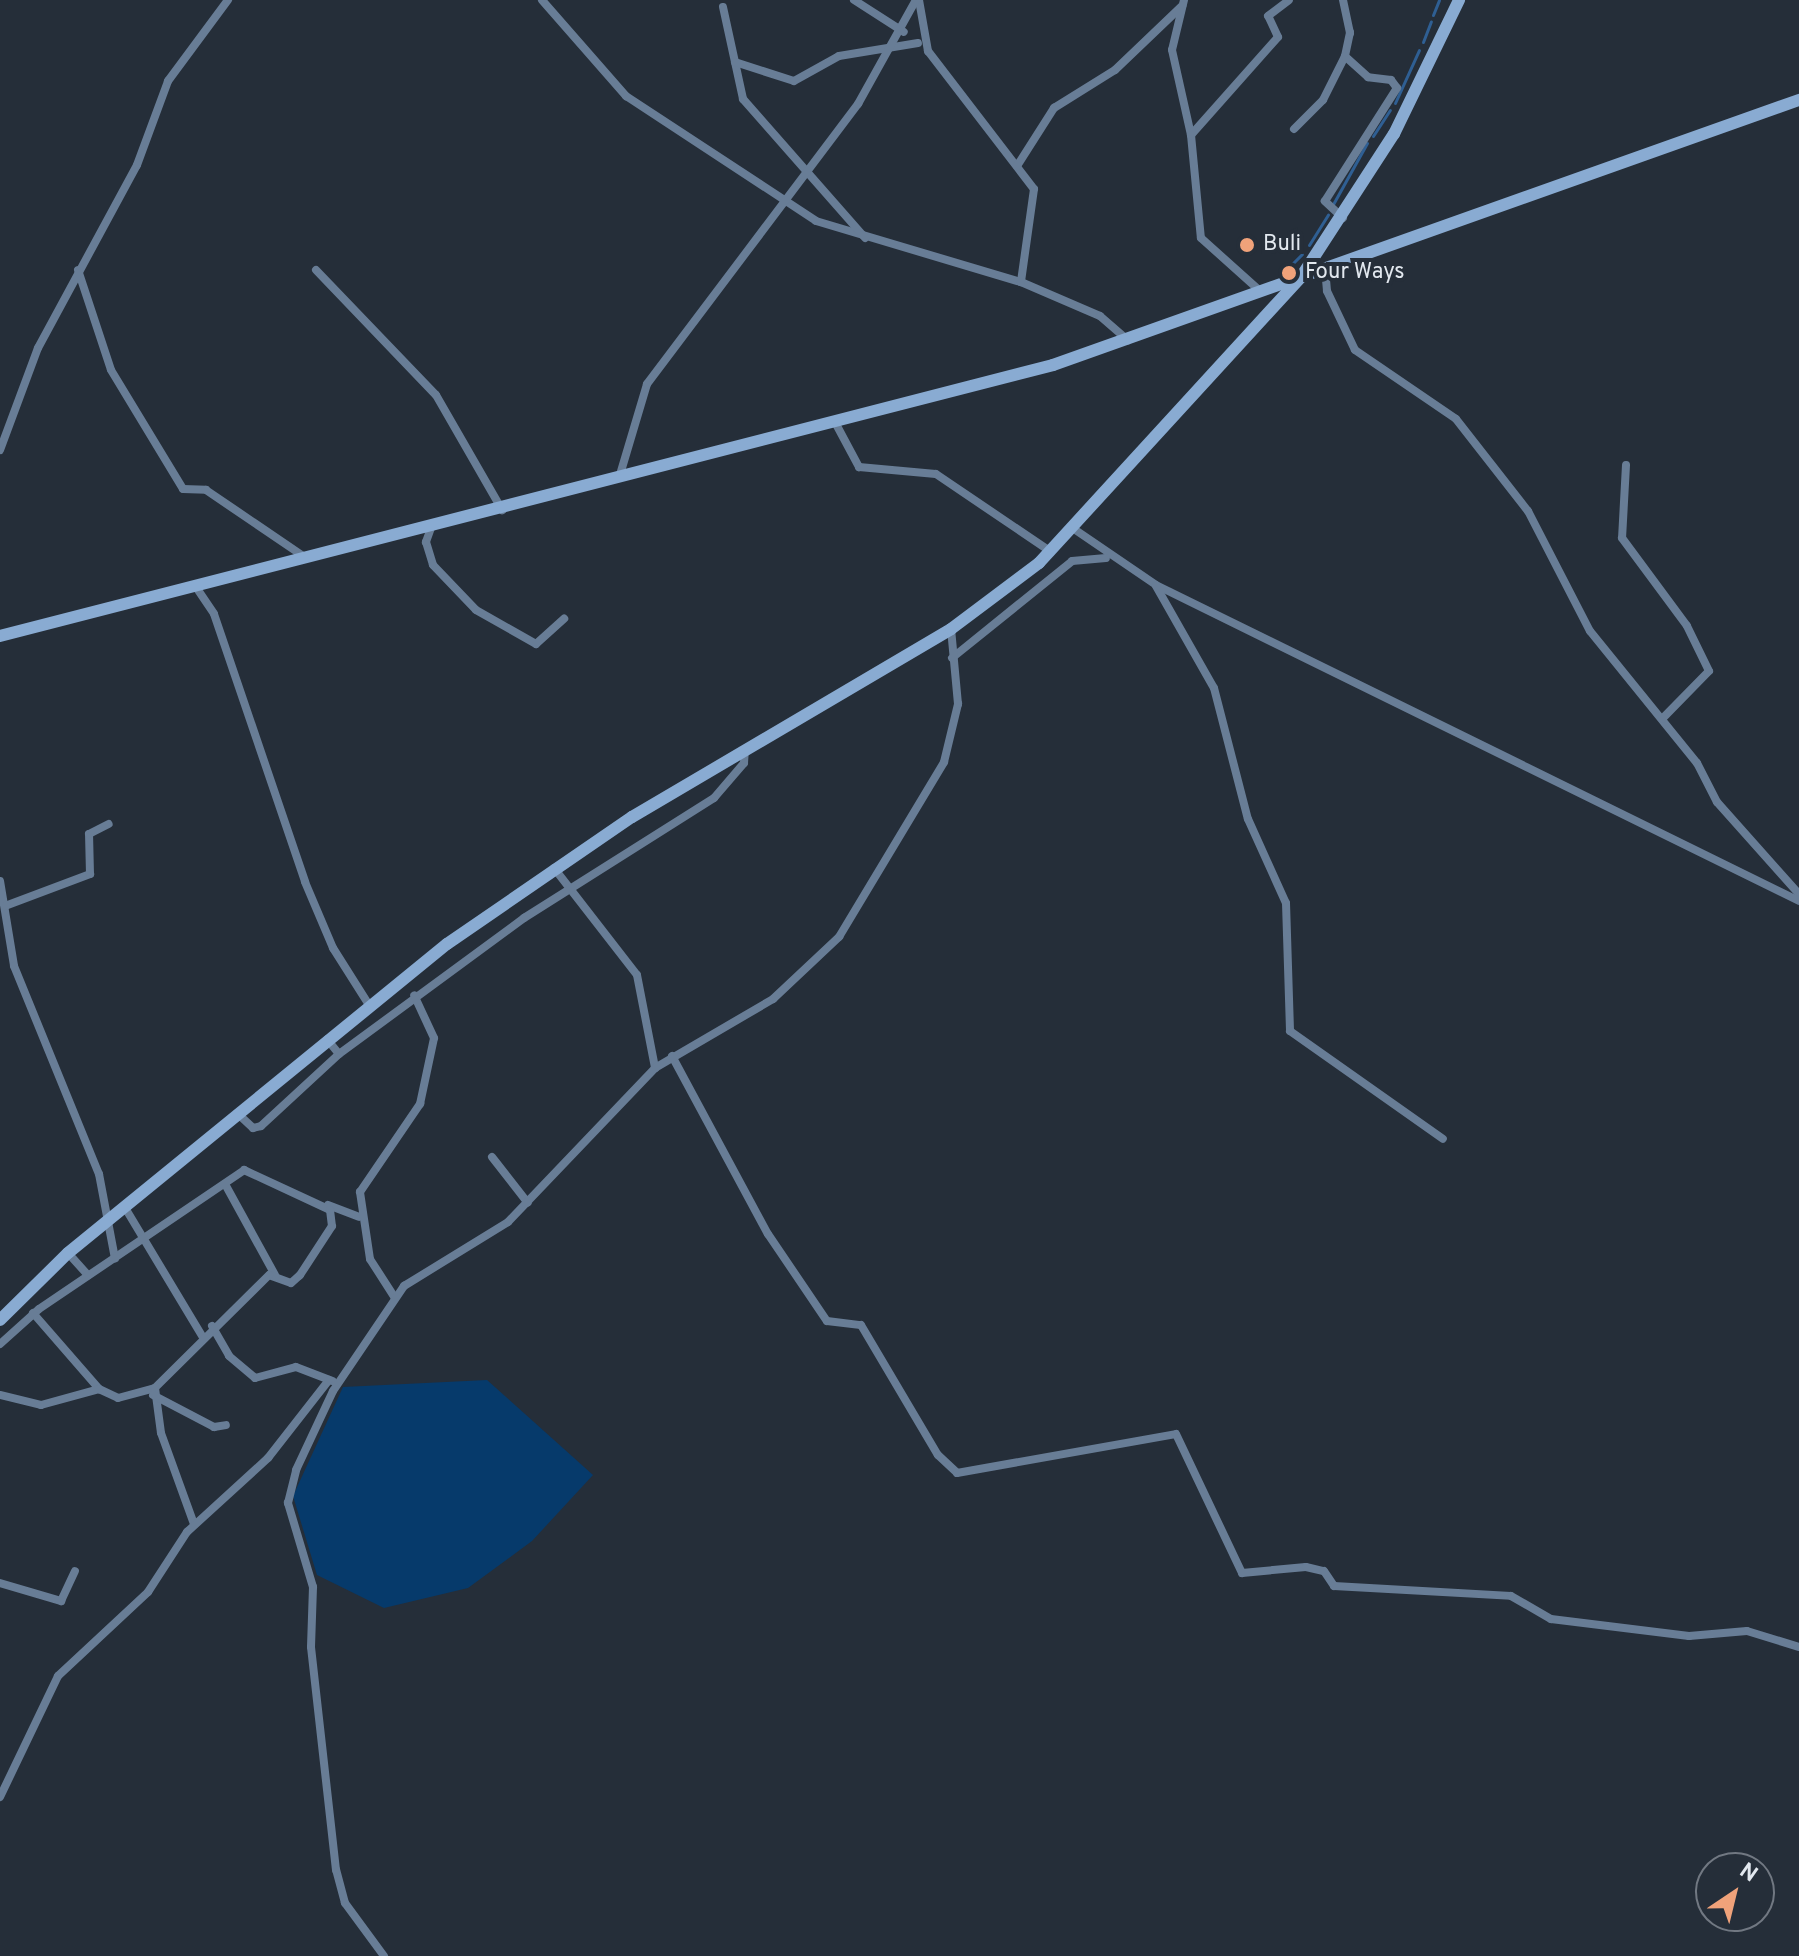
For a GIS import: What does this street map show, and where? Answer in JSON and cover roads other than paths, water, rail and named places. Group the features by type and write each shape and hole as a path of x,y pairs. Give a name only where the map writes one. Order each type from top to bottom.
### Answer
{"main road":[{"path":"0,1320 68,1253 327,1039 554,868 745,749 951,629 1051,552 1301,277 1343,218 1410,105 1459,0"},
{"path":"0,636 836,424 1128,340 1799,100"}],"street":[{"path":"0,450 38,348 137,165 173,70 228,0"},
{"path":"542,0 626,96 783,201 865,238 1021,282 1100,316 1128,340"},
{"path":"854,0 928,51 1031,180 1037,210 1021,282"},
{"path":"619,479 647,384 808,169 895,44 918,0"},
{"path":"918,0 928,51"},
{"path":"1191,135 1278,37 1268,16 1289,0"},
{"path":"1294,129 1323,100 1345,56 1350,33 1343,0"},
{"path":"1017,166 1054,108 1115,70 1183,3"},
{"path":"1183,3 1172,50 1191,135 1203,243 1260,291"},
{"path":"723,7 735,62 752,113 808,169 865,238"},
{"path":"735,62 794,81 839,56 895,44 918,43"},
{"path":"1343,218 1325,201 1397,88 1368,77 1345,56"},
{"path":"1325,268 1327,291 1355,350 1456,419 1528,511 1590,631 1662,719 1717,802 1799,894"},
{"path":"78,270 111,370 183,489 206,490 309,559"},
{"path":"316,270 436,395 503,510"},
{"path":"836,424 859,467 936,474 1051,552"},
{"path":"1626,465 1622,538 1687,626 1709,671 1662,719"},
{"path":"431,528 426,542 433,565 476,610 536,644 564,619"},
{"path":"1074,529 1107,558 1156,585 1799,901"},
{"path":"951,659 1072,561 1107,558"},
{"path":"1156,585 1214,688 1248,819 1286,903 1290,1031 1348,1079 1443,1139"},
{"path":"196,587 217,622 305,882 333,948 369,1005"},
{"path":"0,1797 46,1692 148,1592 194,1524 268,1458 334,1382 395,1298 528,1203 655,1068 773,999 858,913 944,762 958,704 951,659 951,629"},
{"path":"237,1113 253,1128 261,1126 339,1054 414,995 714,798 744,763 745,749"},
{"path":"5,906 90,874 89,834 109,824"},
{"path":"554,868 575,888 637,975 655,1068"},
{"path":"0,881 11,949 43,1050 99,1174 115,1259"},
{"path":"0,947 11,949"},
{"path":"395,1298 370,1259 359,1217 361,1184 420,1104 434,1038 414,995"},
{"path":"327,1039 339,1054"},
{"path":"672,1056 768,1234 827,1321 861,1325 931,1445 957,1473 1176,1434 1242,1573 1306,1567 1324,1571 1334,1586 1511,1596 1551,1619 1689,1636 1747,1631 1799,1647"},
{"path":"492,1157 528,1203"},
{"path":"0,1344 33,1313 225,1184 253,1169 323,1204 359,1217"},
{"path":"225,1184 275,1275 291,1283 332,1226 323,1204"},
{"path":"124,1206 148,1237 202,1336"},
{"path":"68,1253 88,1275"},
{"path":"33,1313 99,1389 118,1398 154,1391 212,1326 275,1275"},
{"path":"212,1326 229,1356 255,1378 296,1367 334,1382"},
{"path":"334,1382 288,1503 313,1587 311,1647 336,1870 345,1903 384,1956"},
{"path":"0,1395 41,1405 99,1389"},
{"path":"154,1391 214,1427 226,1425"},
{"path":"154,1391 194,1524"},
{"path":"0,1583 61,1601 75,1571"}],"waterway":[{"path":"1433,15 1439,0"},
{"path":"1423,42 1431,21"},
{"path":"1395,103 1419,50"},
{"path":"1373,136 1390,110"},
{"path":"1332,206 1367,143"},
{"path":"1309,245 1328,214"},
{"path":"1282,274 1302,254"}],"place":[{"name":"Buli","path":"1247,245"},
{"name":"Four Ways","path":"1289,273"}]}
